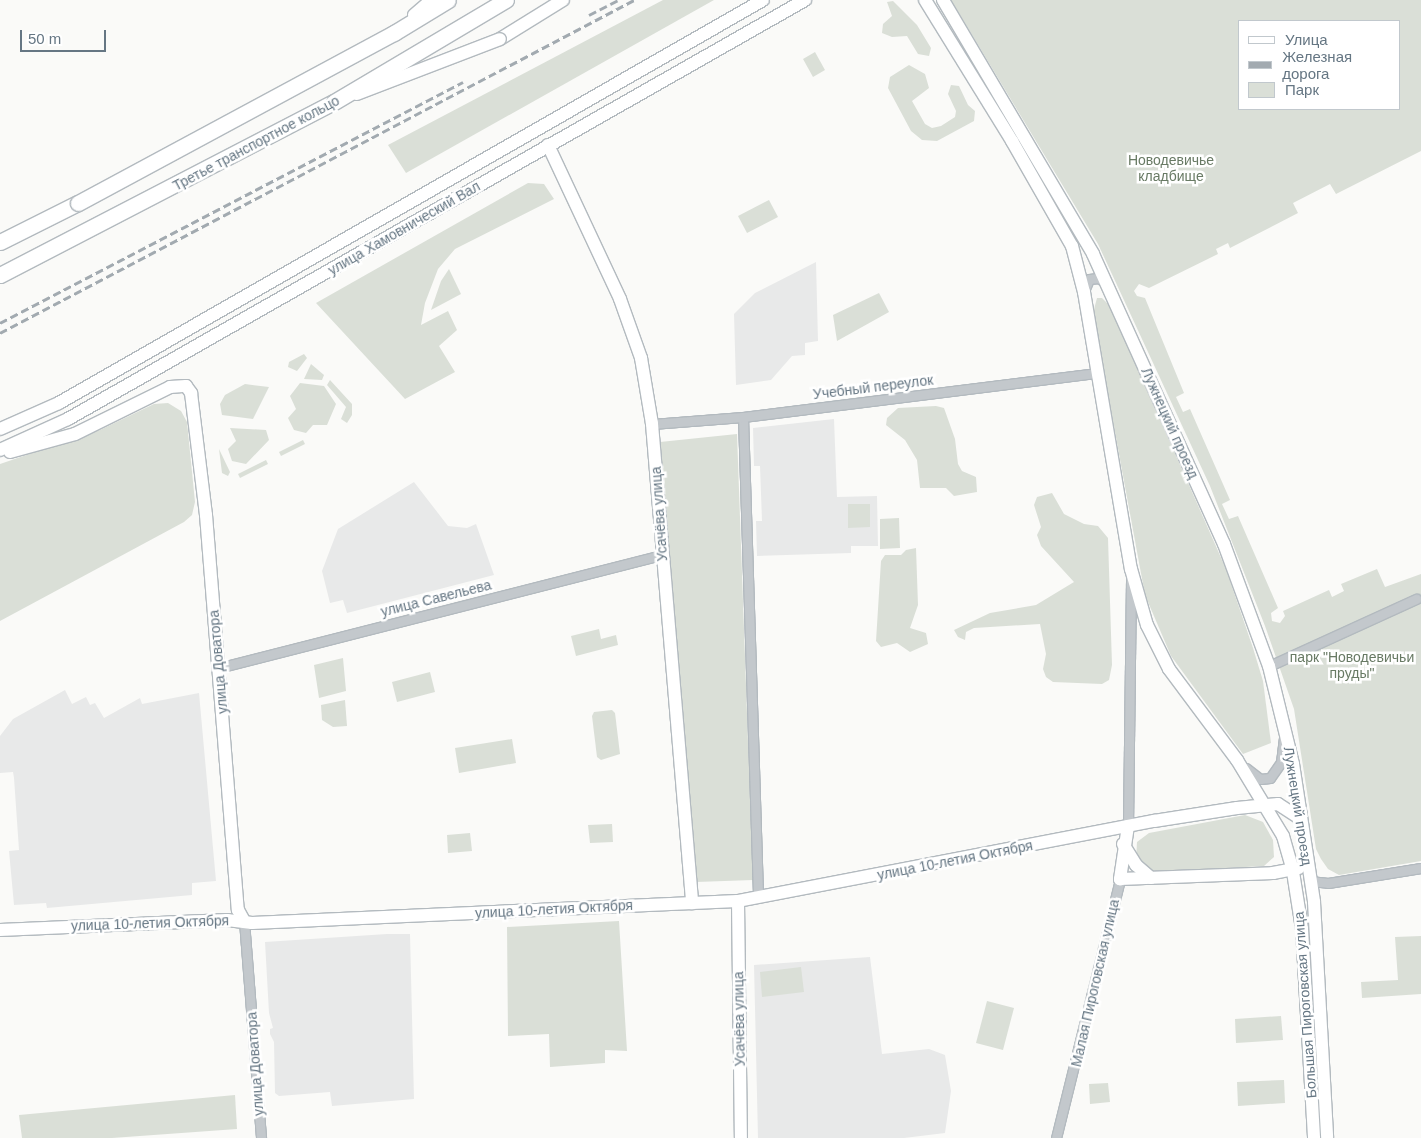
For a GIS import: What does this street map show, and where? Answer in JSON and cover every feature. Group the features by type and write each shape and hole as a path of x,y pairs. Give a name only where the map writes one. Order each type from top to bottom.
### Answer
{"main road":[{"path":"394,33 431,0"},
{"path":"0,242 78,203 394,33 448,0"},
{"name":"Третье транспортное кольцо","path":"0,275 334,102 506,0"},
{"path":"334,102 492,42 563,0"},
{"name":"улица Хамовнический Вал","path":"0,429 59,403 763,0"},
{"name":"улица Хамовнический Вал","path":"0,450 68,419 805,0"},
{"path":"925,0 1064,228 1084,292 1131,569"},
{"name":"Лужнецкий проезд","path":"943,0 1071,212 1106,283 1224,544 1269,666 1283,730 1293,764 1310,881"},
{"name":"Усачёва улица","path":"548,145 635,336 652,424 661,555 692,903"},
{"name":"улица Доватора","path":"0,455 75,434 170,387 186,386 191,393 198,433 206,515 238,910 244,920"},
{"name":"Большая Пироговская улица","path":"1131,569 1147,625 1169,669 1237,760 1266,804 1283,836 1293,872 1302,929 1314,1138"},
{"name":"улица 10-летия Октября","path":"0,930 244,920 262,923 738,901 1128,826 1266,804 1284,807 1301,819"},
{"name":"Малая Пироговская улица","path":"1120,879 1128,826"},
{"path":"1102,832 1111,833 1125,846 1136,865 1151,878"},
{"path":"1293,872 1302,866 1306,855"},
{"path":"1120,879 1293,872 1310,881"},
{"name":"Большая Пироговская улица","path":"1310,881 1327,1138"},
{"name":"Усачёва улица","path":"738,901 741,1138"}],"street":[{"path":"1084,292 1089,279 1099,278 1106,283"},
{"name":"Учебный переулок","path":"652,424 743,417 1097,373"},
{"path":"743,417 758,897"},
{"name":"улица Савельева","path":"218,668 661,555"},
{"path":"1128,826 1131,569"},
{"path":"1269,666 1416,599"},
{"path":"1237,760 1253,776 1270,778 1281,762 1283,730"},
{"path":"1310,881 1328,883 1421,868"},
{"name":"Малая Пироговская улица","path":"1056,1138 1120,879"},
{"name":"улица Доватора","path":"244,920 261,1138"}],"shaded area":[{"path":"816,262 818,341 805,343 805,355 792,356 771,380 736,385 734,314 755,293"},
{"path":"834,419 837,497 877,496 878,546 851,546 851,553 757,556 756,521 762,521 760,466 754,466 753,428"},
{"path":"414,482 448,526 467,528 476,524 494,575 347,613 343,600 330,603 322,571 338,529"},
{"path":"65,690 72,704 86,697 90,705 95,703 104,718 140,698 142,704 199,693 216,881 192,883 192,895 47,908 46,903 14,905 9,851 19,850 14,778 13,772 0,773 0,736 13,719"},
{"path":"410,934 414,1099 332,1106 330,1092 279,1096 275,1093 274,1042 270,1034 270,1029 273,1028 269,1013 265,942"},
{"path":"870,957 882,1054 929,1049 945,1055 951,1091 945,1133 904,1138 758,1138 754,965"}],"green space":[{"path":"663,0 714,0 406,173 388,145"},
{"path":"951,0 1421,0 1421,151 1336,194 1330,184 1293,203 1298,213 1230,248 1228,243 1216,249 1218,254 1149,288 1139,284 1134,291 1137,296 1145,298 1184,393 1176,397 1183,412 1190,409 1230,500 1222,504 1229,519 1238,516 1278,608 1271,613 1272,621 1280,623 1285,616 1283,611 1329,590 1332,597 1344,591 1341,584 1377,569 1385,587 1421,574 1421,861 1339,875 1328,869 1321,859 1316,849 1294,709 1265,626 1210,486 1098,244"},
{"path":"893,1 917,25 931,48 929,56 918,54 907,36 892,37 882,33 883,24 892,16 887,2"},
{"path":"815,52 825,70 813,77 803,59"},
{"path":"909,65 925,74 929,88 912,101 925,124 932,128 941,126 955,117 956,111 948,94 951,85 959,86 968,105 975,111 974,121 937,141 922,140 911,131 888,88 890,77"},
{"path":"528,183 544,184 554,199 455,249 438,269 425,303 421,325 448,311 457,330 439,346 455,372 405,399 316,303"},
{"path":"769,200 778,217 747,233 738,216"},
{"path":"449,269 461,294 431,310 441,281"},
{"path":"879,293 889,312 837,341 833,315"},
{"path":"1097,298 1102,298 1108,304 1115,317 1226,569 1253,648 1263,681 1271,743 1243,754 1171,656 1145,595 1093,313"},
{"path":"304,354 307,358 297,371 288,367 289,362"},
{"path":"311,364 324,375 322,380 304,379"},
{"path":"330,380 352,404 352,415 347,423 341,419 346,407 327,385"},
{"path":"300,383 324,386 336,404 327,425 313,425 306,433 294,430 288,418 296,409 290,396"},
{"path":"245,384 269,387 253,419 222,415 220,404 225,395"},
{"path":"168,403 181,411 187,422 195,502 192,515 184,522 0,621 0,464 100,430 154,404"},
{"path":"936,406 944,408 955,439 958,464 962,471 976,477 977,492 954,496 946,488 920,488 917,460 905,440 886,425 887,418 898,408"},
{"path":"230,428 266,430 269,440 246,464 232,461 228,449 236,441"},
{"path":"737,434 753,880 696,882 660,442"},
{"path":"303,440 305,444 281,456 279,452"},
{"path":"219,449 230,472 228,476 222,473"},
{"path":"266,460 268,464 240,478 238,474"},
{"path":"1052,493 1064,514 1084,524 1098,526 1108,538 1112,665 1109,680 1102,684 1053,682 1046,677 1043,669 1046,654 1040,624 974,628 966,632 965,640 958,637 954,630 990,613 1036,605 1074,582 1041,546 1037,535 1041,527 1034,505 1037,497"},
{"path":"848,504 870,504 870,527 848,528"},
{"path":"899,518 900,548 880,549 880,519"},
{"path":"916,548 918,605 910,628 926,633 928,644 910,652 897,643 881,647 876,641 881,561 885,555 901,555 906,550"},
{"path":"599,629 601,639 616,635 618,645 576,656 571,636"},
{"path":"343,658 346,691 319,698 314,665"},
{"path":"430,672 435,692 397,702 392,682"},
{"path":"345,700 347,726 333,727 322,720 321,705"},
{"path":"612,710 615,713 620,754 601,760 597,757 592,716 594,712"},
{"path":"512,739 516,763 459,773 455,748"},
{"path":"1245,815 1263,822 1273,840 1274,857 1264,866 1155,872 1136,860 1137,842 1149,833"},
{"path":"612,824 613,842 590,843 588,825"},
{"path":"470,833 472,851 448,853 447,835"},
{"path":"619,921 627,1051 605,1050 605,1063 550,1067 549,1034 508,1036 507,927"},
{"path":"1421,936 1421,994 1362,998 1361,982 1398,980 1395,937"},
{"path":"801,967 804,992 762,997 760,972"},
{"path":"987,1001 1014,1008 1003,1050 976,1043"},
{"path":"1281,1016 1283,1040 1236,1043 1235,1019"},
{"path":"1284,1080 1285,1103 1238,1106 1237,1082"},
{"path":"1108,1083 1110,1102 1090,1104 1089,1084"},
{"path":"235,1095 237,1129 112,1138 22,1138 19,1115"}],"railway":[{"path":"589,15 618,0"},
{"path":"0,333 634,0"},
{"path":"0,323 463,82"}],"park label":[{"name":"Новодевичье кладбище","path":"1171,168"},
{"name":"парк \"Новодевичьи пруды\"","path":"1352,666"}]}
